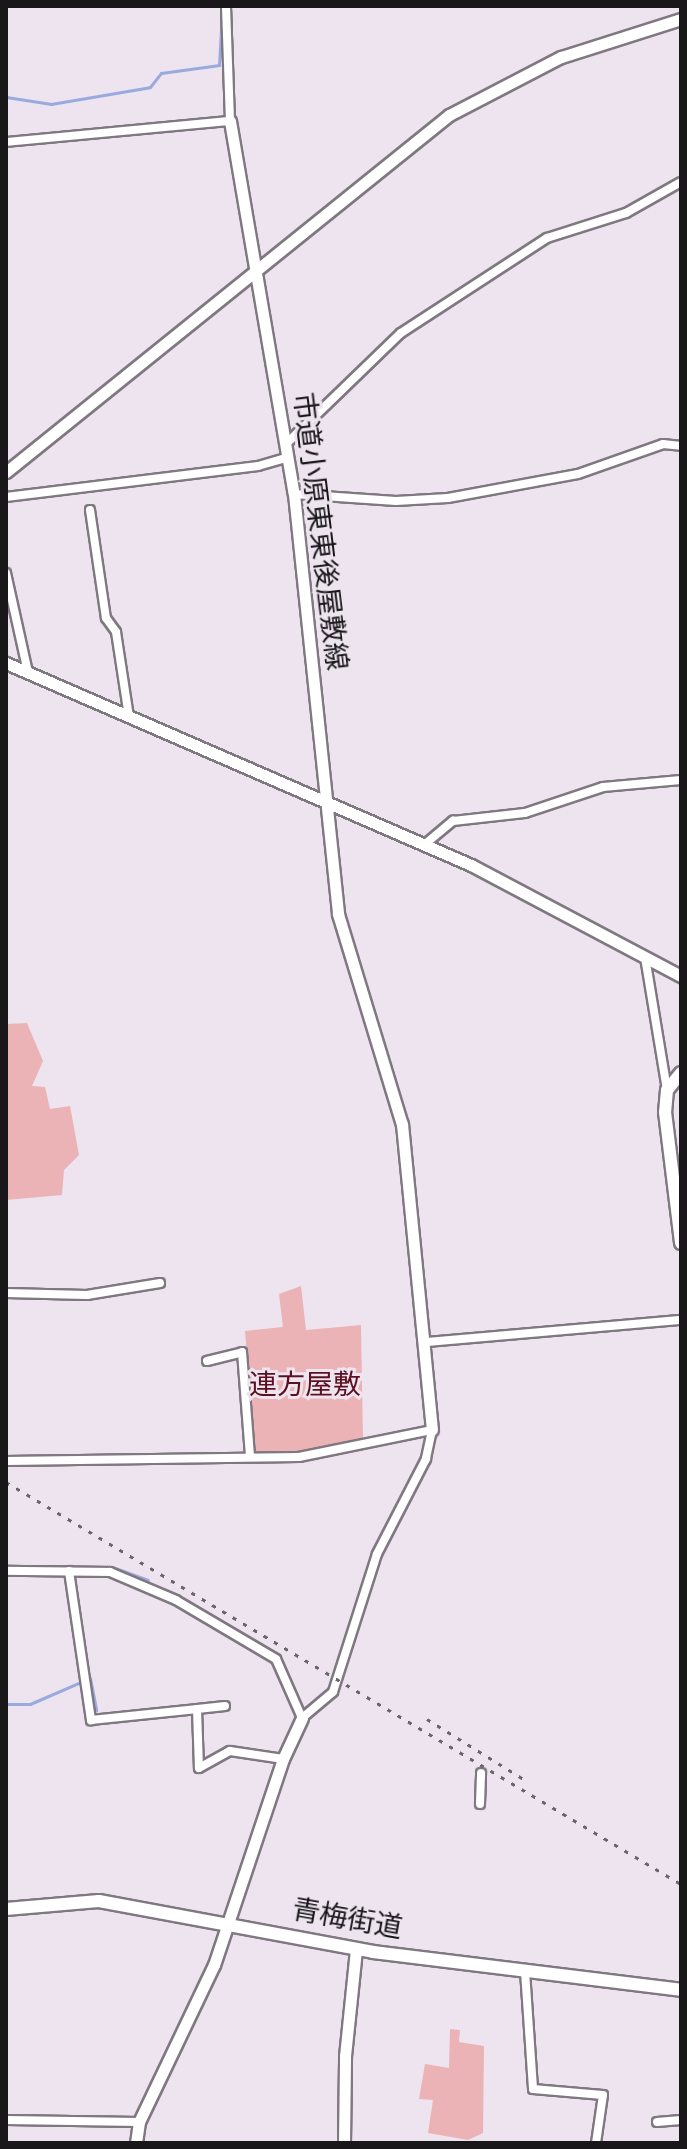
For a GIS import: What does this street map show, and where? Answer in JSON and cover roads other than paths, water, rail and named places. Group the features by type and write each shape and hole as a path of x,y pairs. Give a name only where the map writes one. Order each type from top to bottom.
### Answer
{"main road":[{"path":"681,1073 667,1090 667,1159 681,1243"},
{"name":"青梅街道","path":"6,1909 99,1901 356,1949 681,1990"}],"street":[{"path":"6,142 230,121 226,6"},
{"path":"6,472 413,140 475,99 561,57 681,19"},
{"name":"市道小原東東後屋敷線","path":"230,121 289,457 323,801 338,914 402,1124 428,1342 432,1430"},
{"path":"287,443 401,333 547,238 626,213 681,182"},
{"path":"294,494 396,501 448,498 578,474 663,444 681,446"},
{"path":"6,497 244,468 289,457"},
{"path":"90,510 106,618 116,632 129,717"},
{"path":"6,573 28,672"},
{"path":"6,663 424,845 681,976"},
{"path":"424,845 453,821 525,813 603,787 661,778 681,780"},
{"path":"645,957 667,1090"},
{"path":"6,1293 87,1295 160,1283"},
{"path":"428,1342 681,1320"},
{"path":"207,1361 242,1352 250,1457"},
{"path":"6,1461 332,1453 432,1430 426,1459 377,1554 333,1692 302,1718 283,1759 229,1924 139,2122 136,2143"},
{"path":"6,1571 69,1571 122,1576 176,1600 276,1659 302,1718"},
{"path":"69,1571 91,1720 225,1706"},
{"path":"197,1709 199,1768 230,1751 283,1759"},
{"path":"480,1804 481,1773"},
{"path":"344,2143 345,2056 356,1949"},
{"path":"525,1971 533,2089 603,2095 596,2143"},
{"path":"6,2120 139,2122"},
{"path":"657,2122 681,2120"}],"waterway":[{"path":"6,97 51,104 150,87 161,73 219,65 222,11"},
{"path":"6,1566 115,1568 148,1580"},
{"path":"6,1704 30,1704 90,1678 96,1710"}],"railway":[{"path":"6,1482 681,1884"},
{"path":"427,1719 525,1780"}],"park label":[{"name":"連方屋敷","path":"305,1387"}]}
